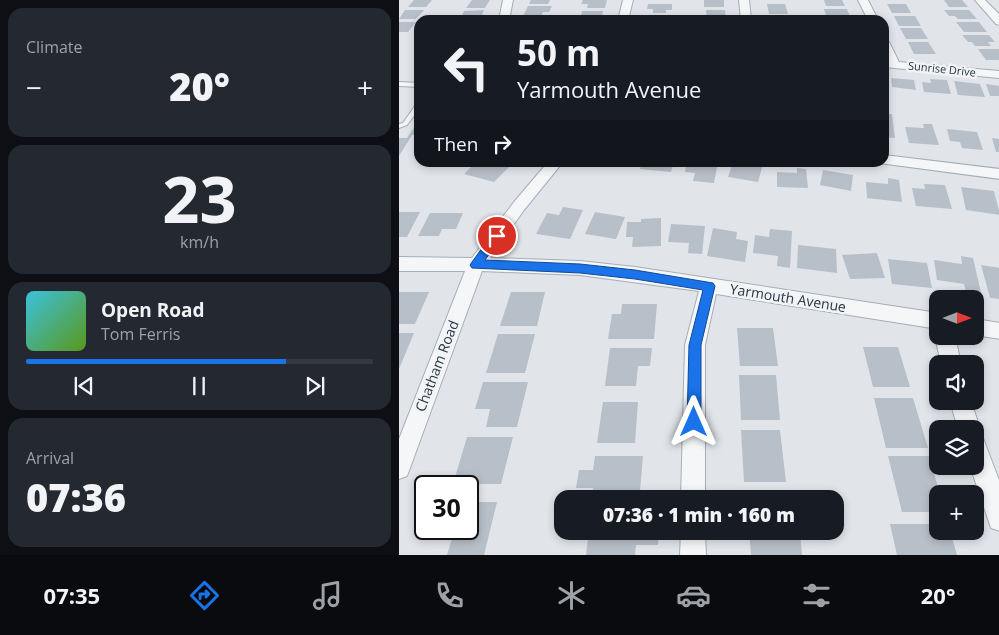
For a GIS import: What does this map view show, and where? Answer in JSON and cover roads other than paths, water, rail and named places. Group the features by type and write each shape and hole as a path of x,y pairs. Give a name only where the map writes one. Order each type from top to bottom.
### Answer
{"street":[{"path":"505,15 508,0"},
{"path":"624,15 627,0"},
{"path":"744,0 746,15"},
{"path":"863,0 870,15"},
{"path":"980,0 999,22"},
{"name":"Sunrise Drive","path":"890,64 999,75"},
{"path":"889,161 999,174"},
{"name":"Chatham Road","path":"399,468 476,265 519,206 552,167"},
{"name":"Yarmouth Avenue","path":"399,264 523,265 580,268 635,274 929,321"},
{"path":"693,490 695,345 709,286"},
{"path":"984,328 999,331"},
{"path":"984,473 999,518"},
{"path":"693,540 693,555"}],"lane":[{"path":"399,84 414,84"},
{"path":"399,126 405,124 414,111"}]}
